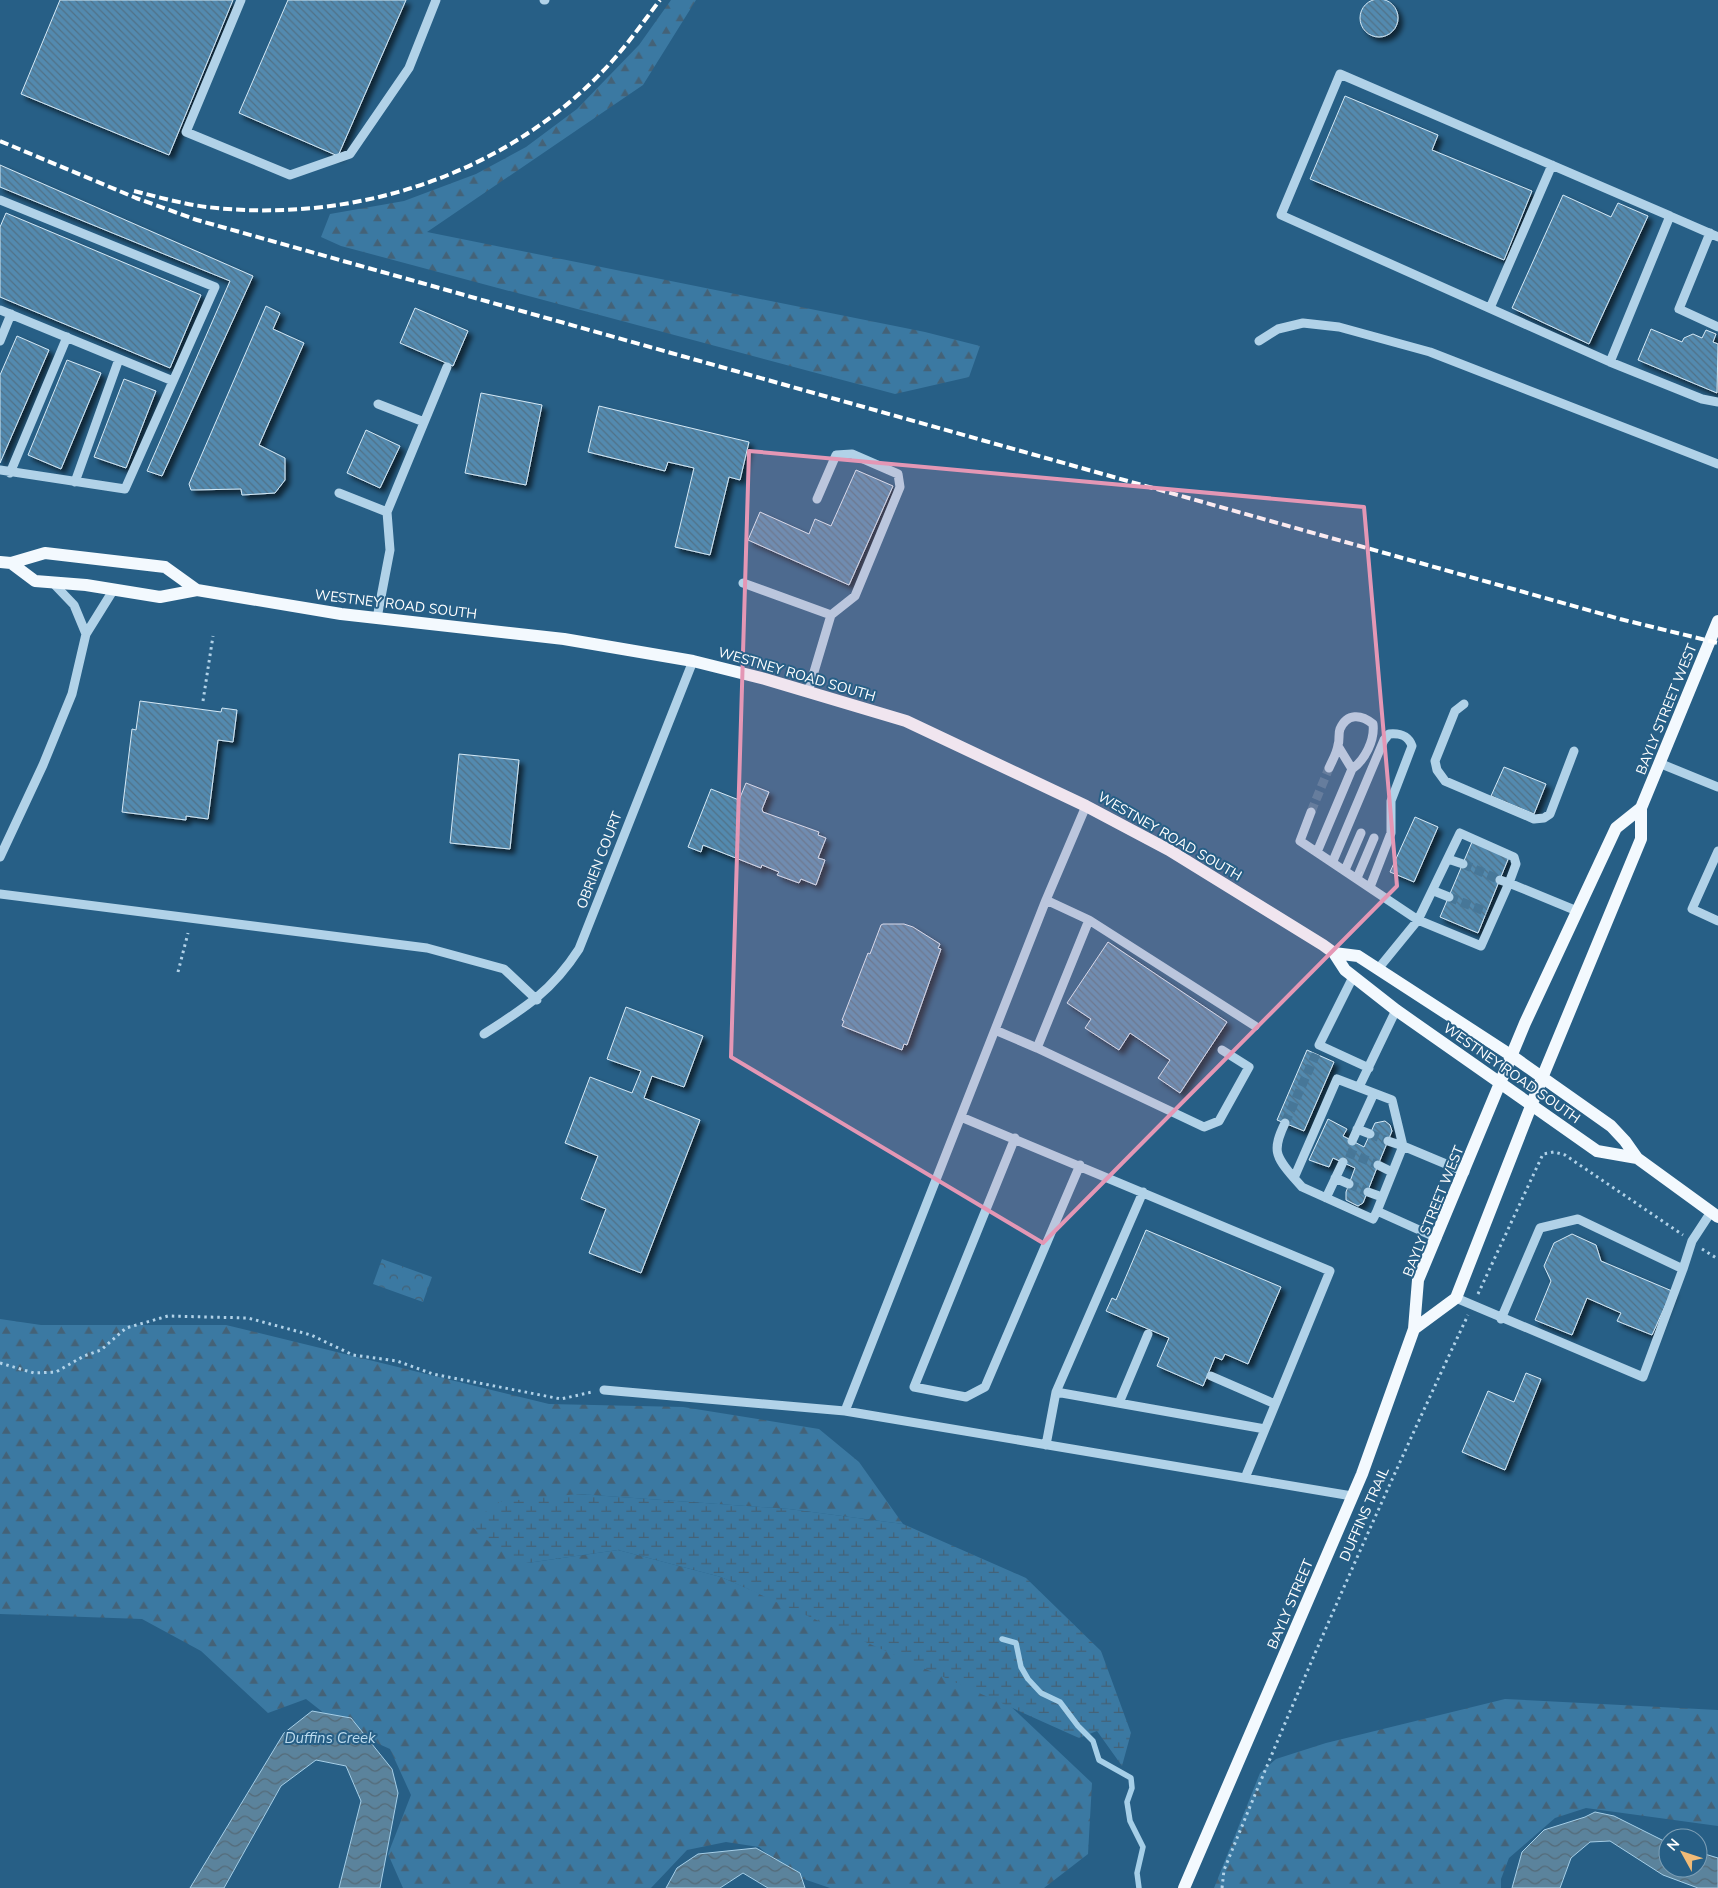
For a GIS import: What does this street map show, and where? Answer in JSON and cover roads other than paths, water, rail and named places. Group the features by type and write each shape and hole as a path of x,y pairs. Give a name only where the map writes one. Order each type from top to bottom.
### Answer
{"main road":[{"name":"WESTNEY ROAD SOUTH","path":"5,562 45,553 165,567 197,590"},
{"name":"WESTNEY ROAD SOUTH","path":"5,562 35,581 114,589 160,597 197,590 377,618 564,639 693,661 906,721 1086,806 1169,850 1334,953 1358,956 1512,1056 1611,1126 1626,1140 1637,1158 1715,1215"},
{"name":"BAYLY STREET WEST","path":"1456,1298 1542,1078 1641,839 1641,808 1718,621"},
{"name":"BAYLY STREET WEST","path":"1414,1329 1418,1280 1465,1172 1512,1056 1616,828 1641,808"},
{"name":"WESTNEY ROAD SOUTH","path":"1334,953 1345,970 1396,1010 1596,1151 1637,1158"},
{"path":"1414,1329 1456,1298"},
{"name":"BAYLY STREET","path":"1184,1888 1352,1496 1414,1329"}],"street":[{"path":"240,0 186,132 290,175 350,154 409,68 436,0"},
{"path":"1718,327 1679,309 1714,235 1340,74 1281,215 1610,362 1702,399 1718,402"},
{"path":"1490,308 1552,165"},
{"path":"0,200 215,287 125,489 0,470"},
{"path":"1610,362 1670,216"},
{"path":"0,310 173,381"},
{"path":"0,341 11,314"},
{"path":"1259,341 1278,329 1304,323 1340,327 1367,334 1430,352 1718,464"},
{"path":"10,473 67,337"},
{"path":"75,482 119,359"},
{"path":"377,618 390,550 387,512 447,366"},
{"path":"378,404 424,422"},
{"path":"808,692 831,615 855,596 900,486 898,474 852,454 836,455 817,499"},
{"path":"339,493 387,512"},
{"path":"52,582 74,605 86,634"},
{"path":"743,583 831,615"},
{"path":"0,857 43,765 72,694 86,634 114,589"},
{"name":"OBRIEN COURT","path":"484,1034 537,1000 568,967 579,949 693,661"},
{"path":"1464,704 1455,711 1435,761 1437,770 1445,781 1534,819 1544,818 1550,814 1574,751"},
{"path":"1317,852 1352,769 1360,764 1374,735 1373,724 1366,718 1356,716 1346,719 1340,730 1338,746 1329,768"},
{"path":"1333,862 1384,740 1389,734 1400,733 1409,739 1412,746 1392,801 1391,833 1370,887"},
{"path":"1338,746 1352,769"},
{"path":"1659,763 1718,787"},
{"path":"845,1411 1046,900 1086,806"},
{"path":"1311,812 1300,841 1370,887 1395,907 1418,920 1481,946 1490,914 1509,883 1516,864 1514,857 1460,833 1434,891 1418,920 1378,969"},
{"path":"1345,870 1361,833"},
{"path":"1357,878 1374,838"},
{"path":"1718,851 1692,909 1718,921"},
{"path":"1448,859 1463,864"},
{"path":"1500,880 1577,910"},
{"path":"1434,891 1449,897"},
{"path":"0,894 427,948 504,969 537,1000"},
{"path":"1046,900 1089,920 1255,1026"},
{"path":"1037,1048 1089,920"},
{"path":"1353,977 1317,1050 1369,1068"},
{"path":"1359,1088 1396,1010"},
{"path":"995,1030 1204,1127 1219,1121 1249,1067 1222,1050"},
{"path":"1285,1123 1276,1148 1280,1161 1294,1178 1302,1187 1373,1219 1403,1146 1392,1100 1337,1079 1294,1178"},
{"path":"1352,1141 1374,1093"},
{"path":"961,1117 1330,1271 1245,1478"},
{"path":"1357,1129 1370,1134"},
{"path":"1015,1138 914,1387 966,1397 985,1386 1080,1166"},
{"path":"1388,1141 1465,1172"},
{"path":"1326,1198 1343,1162"},
{"path":"1378,1165 1392,1172"},
{"path":"1335,1178 1349,1184"},
{"path":"1046,1445 1056,1392 1143,1192"},
{"path":"1368,1192 1382,1198"},
{"path":"1377,1211 1437,1238"},
{"path":"1456,1298 1501,1319 1643,1376 1692,1241 1715,1215"},
{"path":"1501,1319 1540,1228 1578,1219 1683,1269"},
{"path":"1119,1402 1148,1334"},
{"path":"1211,1376 1276,1404"},
{"path":"604,1390 845,1411 1352,1496"},
{"path":"1056,1392 1265,1428"}],"water":[{"name":"Duffins Creek","path":"312,1711 351,1718 392,1769 398,1793 380,1888 339,1888 361,1801 346,1766 316,1760 281,1786 224,1888 190,1888 284,1733"},
{"path":"1595,1812 1614,1816 1658,1838 1658,1872 1610,1841 1590,1842 1571,1858 1560,1888 1512,1888 1522,1852 1544,1830"},
{"path":"756,1848 800,1873 805,1888 768,1888 743,1873 720,1888 666,1888 677,1868 698,1854"},
{"path":"1708,1855 1718,1858 1718,1888 1698,1888 1671,1878 1708,1878"}],"waterway":[{"path":"1002,1639 1016,1643 1021,1667 1028,1679 1041,1693 1060,1702 1078,1726 1093,1741 1099,1760 1131,1778 1132,1788 1127,1802 1130,1821 1143,1847 1137,1873 1139,1888"}],"tunnel":[{"path":"1311,812 1329,768"},
{"path":"1463,864 1500,880"},
{"path":"1449,897 1487,912"},
{"path":"1285,1123 1316,1054"},
{"path":"1370,1134 1388,1141"},
{"path":"1347,1152 1378,1165"},
{"path":"1349,1184 1368,1192"}],"railway":[{"path":"134,191 198,206 261,210 315,208 368,199 420,185 470,166 517,140 561,109 609,65 660,0"},
{"path":"0,141 136,198 197,220 1620,619 1718,643"}]}
